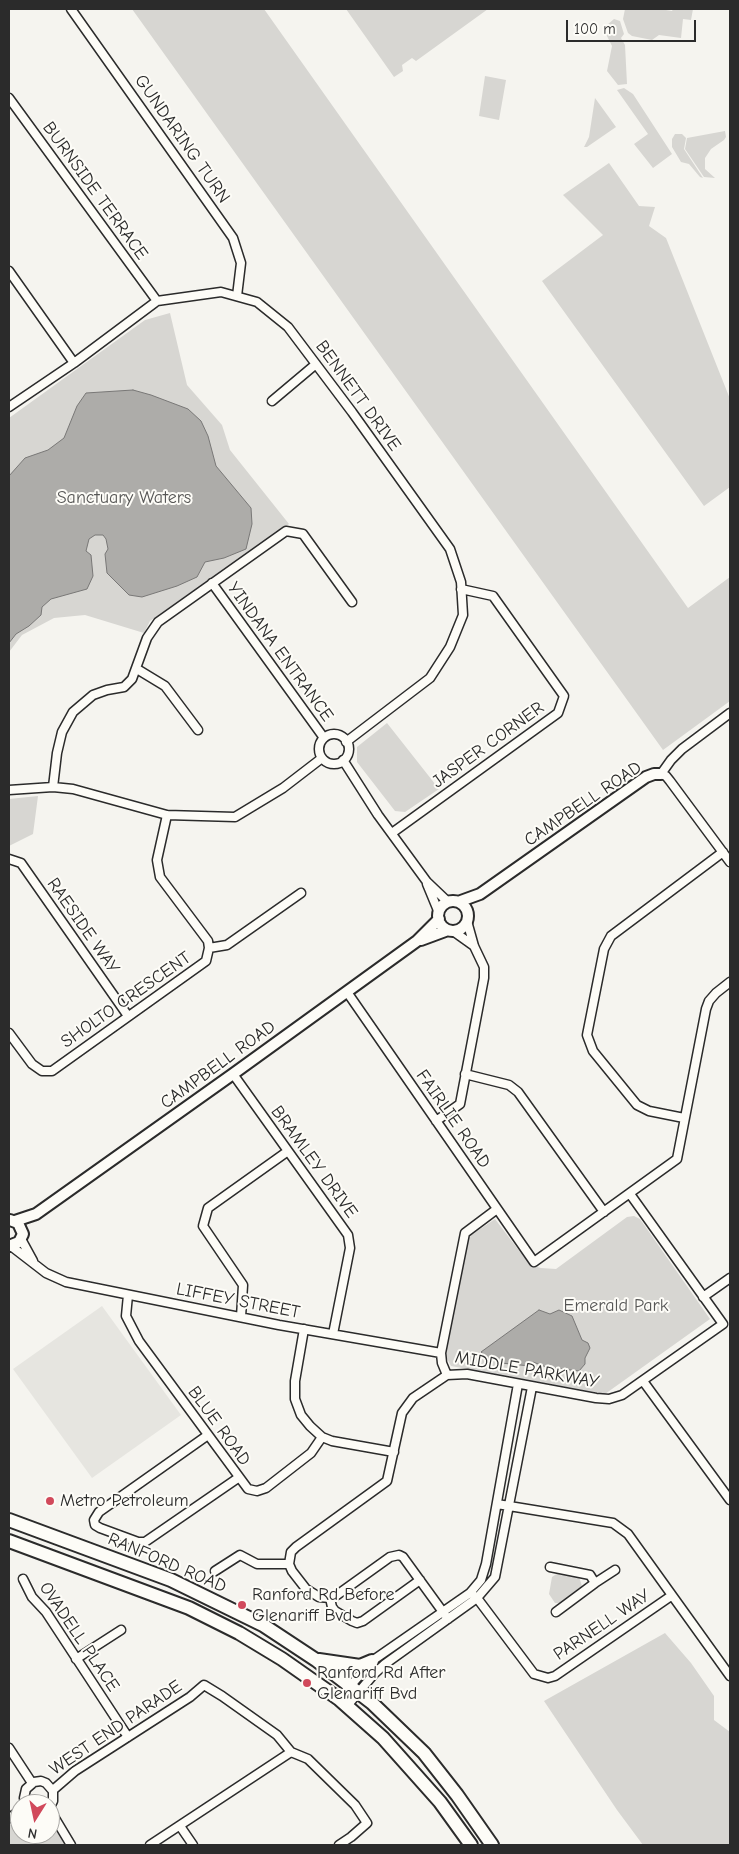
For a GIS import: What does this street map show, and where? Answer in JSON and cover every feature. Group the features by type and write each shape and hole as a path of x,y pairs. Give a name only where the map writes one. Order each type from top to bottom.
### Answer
{"main road":[{"name":"RANFORD ROAD","path":"9,1520 171,1580 263,1625 316,1660 372,1703 424,1753 457,1795 492,1845"},
{"name":"RANFORD ROAD","path":"9,1541 189,1608 239,1633 282,1659 343,1703 390,1745 440,1802 471,1845"},
{"path":"316,1660 360,1666 372,1661"}],"street":[{"name":"GUNDARING TURN","path":"71,9 233,238 241,263 237,296"},
{"name":"BURNSIDE TERRACE","path":"9,98 157,301"},
{"path":"9,271 74,363"},
{"name":"BENNETT DRIVE","path":"9,407 74,363 157,301 221,292 257,302 288,327 450,549 461,582 463,615 450,647 430,678 346,742"},
{"path":"272,401 316,364"},
{"path":"53,787 57,753 62,732 73,712 93,695 124,687 132,679 147,638 158,622 286,531 303,534 352,602"},
{"name":"YINDANA ENTRANCE","path":"212,583 324,738"},
{"name":"JASPER CORNER","path":"392,833 558,713 564,696 493,596 461,589"},
{"path":"137,669 165,686 198,730"},
{"path":"661,774 682,749 730,714"},
{"path":"329,735 339,736 346,742 348,752 343,760 334,764 322,758 319,745 324,738 329,735"},
{"path":"9,790 53,787 73,789 167,815 235,817 283,788 322,758"},
{"path":"343,760 427,882 440,923 474,946"},
{"name":"CAMPBELL ROAD","path":"12,1220 36,1214 418,941 439,916 440,908 480,894 646,777 654,774 666,776 730,862"},
{"name":"SHOLTO CRESCENT","path":"9,1033 32,1064 42,1071 52,1071 206,962 209,948 208,941 160,877 156,860 167,815"},
{"path":"684,1118 649,1111 637,1105 593,1051 587,1035 604,949 611,936 723,852"},
{"name":"RAESIDE WAY","path":"9,859 21,862 128,1016"},
{"path":"427,882 453,902 464,905 474,946 484,966 484,978 460,1104 436,1121"},
{"path":"209,948 228,945 301,893"},
{"name":"CAMPBELL ROAD","path":"418,941 463,927 480,894"},
{"path":"465,1074 509,1085 518,1092 604,1212 677,1159 706,1009 709,1001 716,993 730,982"},
{"name":"FAIRLIE ROAD","path":"347,992 534,1262 604,1212"},
{"name":"BRAMLEY DRIVE","path":"233,1074 348,1235 350,1248 333,1334"},
{"path":"240,1317 243,1285 203,1226 208,1208 288,1151"},
{"name":"MIDDLE PARKWAY","path":"497,1210 464,1233 440,1353 447,1375 467,1374 609,1399 622,1395 727,1325 703,1297 630,1194"},
{"name":"CAMPBELL ROAD","path":"10,1246 15,1245 36,1214"},
{"name":"CAMPBELL ROAD","path":"12,1220 20,1226 22,1236"},
{"name":"LIFFEY STREET","path":"22,1236 35,1265"},
{"name":"LIFFEY STREET","path":"10,1246 46,1274 66,1282 240,1317 440,1353"},
{"path":"703,1297 730,1278"},
{"name":"BLUE ROAD","path":"128,1295 126,1316 140,1341 238,1478 248,1489 257,1491 266,1488 311,1453 322,1437"},
{"path":"304,1329 295,1381 294,1399 301,1415 322,1437 332,1441 394,1452"},
{"path":"447,1375 413,1398 402,1413 388,1481 296,1547 291,1552 289,1564 306,1589 319,1597 330,1598 390,1557 397,1555 403,1557 448,1619"},
{"path":"643,1381 730,1500"},
{"path":"343,1703 355,1689 372,1661 470,1593 481,1580 486,1564 518,1384"},
{"path":"355,1689 385,1664 477,1598 495,1577 532,1386"},
{"path":"208,1435 99,1512 94,1520 95,1524 107,1531 138,1542 144,1542 238,1478"},
{"path":"497,1504 614,1523 628,1534 730,1676"},
{"path":"215,1571 240,1555 257,1564 289,1564"},
{"path":"550,1566 590,1575 595,1583"},
{"path":"556,1612 615,1570"},
{"name":"OVADELL PLACE","path":"22,1579 32,1597 46,1612 128,1737"},
{"path":"330,1598 335,1611 357,1623 363,1621 420,1580"},
{"name":"PARNELL WAY","path":"470,1593 477,1598 534,1674 548,1678 555,1676 671,1596"},
{"path":"76,1659 121,1630"},
{"name":"WEST END PARADE","path":"53,1790 75,1771 190,1697 204,1685 277,1735 291,1752"},
{"path":"9,1748 32,1783"},
{"path":"150,1845 291,1752 308,1759 355,1805 367,1823 339,1845"},
{"name":"WEST END PARADE","path":"24,1794 26,1788 32,1783 41,1781 53,1790 53,1794"},
{"path":"60,1825 72,1845"},
{"path":"180,1826 193,1845"}],"shaded area":[{"name":"Sanctuary Waters","path":"133,390 188,409 201,421 208,436 216,466 251,508 252,524 246,549 224,558 205,562 197,577 177,586 142,597 129,595 107,573 105,554 108,549 106,539 103,535 95,535 89,539 86,551 91,555 93,576 87,589 51,599 42,607 41,615 16,634 9,643 9,476 25,458 48,450 64,438 77,406 86,393"},
{"path":"102,1306 181,1415 92,1478 13,1369"},
{"path":"539,1310 550,1314 559,1310 572,1316 582,1340 588,1343 590,1348 585,1358 585,1364 579,1371 546,1367 533,1362 530,1366 501,1363 488,1358 481,1352"}],"green space":[{"path":"132,9 264,9 688,608 730,577 730,701 663,750"},
{"path":"346,9 488,9 416,61 412,58 402,65 403,71 394,77"},
{"path":"625,9 672,11 673,9 693,9 691,20 683,19 681,38 659,35 652,40 632,36 628,33 623,19"},
{"path":"614,19 620,21 624,34 621,38 625,45 627,84 618,85 607,71 612,46 606,34 607,25"},
{"path":"485,76 506,80 499,120 479,116"},
{"path":"624,88 633,94 672,154 653,168 634,144 648,134 617,90"},
{"path":"595,98 616,127 587,147 584,147 589,137"},
{"path":"725,131 726,137 724,140 711,149 705,158 705,169 715,178 704,177 685,149 687,138"},
{"path":"675,134 682,134 686,138 684,149 703,178 689,164 681,162 672,147 672,139"},
{"path":"609,163 639,206 655,207 649,226 666,238 730,399 730,487 704,506 542,281 603,235 563,195"},
{"name":"Sanctuary Waters","path":"170,313 187,385 222,425 230,450 289,524 150,621 144,633 85,615 54,618 22,635 9,652 9,418 145,320"},
{"path":"387,723 439,789 405,812 395,811 357,762 357,747"},
{"path":"38,796 33,834 9,846 9,799"},
{"name":"Emerald Park","path":"634,1216 640,1219 710,1319 605,1394 451,1366 444,1353 468,1237 495,1219 530,1265 556,1269 627,1217"},
{"path":"558,1573 579,1577 582,1586 560,1603 555,1603 549,1594 552,1577"},
{"path":"665,1633 691,1663 714,1696 714,1720 730,1732 730,1845 643,1845 617,1810 544,1701"},
{"path":"9,1826 10,1844 60,1844 60,1837 65,1845 9,1845"}],"place":[{"name":"Metro Petroleum","path":"50,1501"},
{"name":"Ranford Rd Before Glenariff Bvd","path":"242,1605"},
{"name":"Ranford Rd After Glenariff Bvd","path":"307,1683"}]}
